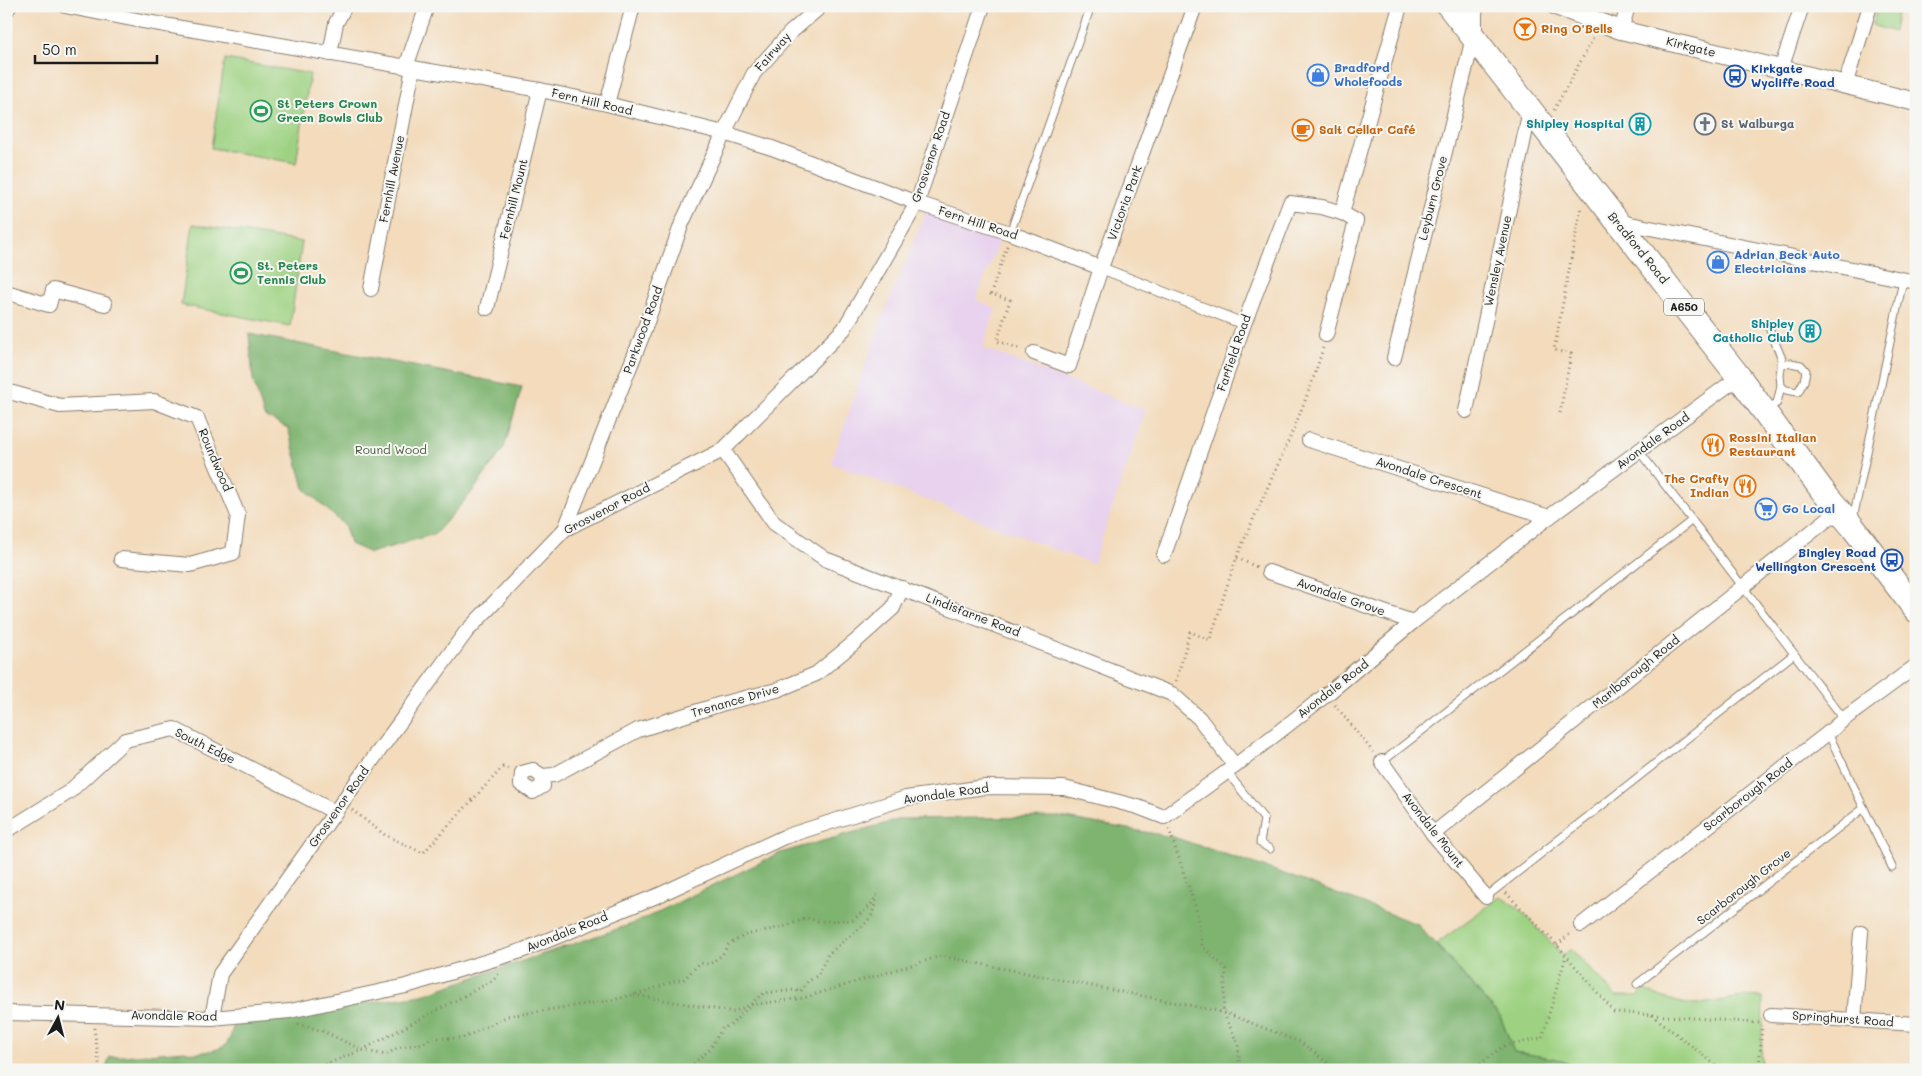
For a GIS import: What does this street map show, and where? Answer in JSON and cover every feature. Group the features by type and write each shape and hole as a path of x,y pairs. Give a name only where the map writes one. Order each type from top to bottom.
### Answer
{"highway":[{"name":"Bradford Road","path":"1449,6 1739,377 1845,518 1915,603"}],"street":[{"name":"Fern Hill Road","path":"65,6 540,90 607,104 724,133 772,148 917,203 1011,233 1101,268"},
{"path":"330,54 336,23 345,6"},
{"name":"Fernhill Avenue","path":"371,289 410,68 427,6"},
{"path":"607,104 633,6"},
{"name":"Fairway","path":"724,133 754,73 791,32 821,6"},
{"name":"Grosvenor Road","path":"212,1018 220,974 338,807 466,632 565,529 722,450 844,329 917,203 983,6"},
{"name":"Victoria Park","path":"1034,353 1069,366 1101,268 1195,6"},
{"path":"1326,335 1356,220 1342,213 1400,6"},
{"path":"1473,38 1473,13 1476,6"},
{"name":"Kirkgate","path":"1556,6 1621,30 1916,102"},
{"path":"1621,30 1628,6"},
{"path":"1845,85 1870,6"},
{"path":"1782,69 1798,7"},
{"name":"Leyburn Grove","path":"1394,358 1473,38"},
{"name":"Fernhill Mount","path":"487,308 540,90"},
{"name":"Wensley Avenue","path":"1466,411 1537,120"},
{"name":"Parkwood Road","path":"565,529 641,338 682,223 724,133"},
{"name":"Farfield Road","path":"1164,555 1244,324 1290,203 1322,207 1342,213"},
{"path":"1616,221 1910,281"},
{"path":"1101,268 1244,324"},
{"path":"6,292 49,305 53,290 105,304"},
{"name":"Avondale Road","path":"6,1014 212,1018 290,1011 406,986 521,951 658,895 784,837 906,798 984,787 1064,788 1138,807 1164,817 1231,769 1413,622 1549,517 1739,377"},
{"name":"Roundwood","path":"6,391 60,406 154,401 197,418 238,515 234,553 190,565 121,560"},
{"name":"Avondale Crescent","path":"1309,440 1549,517"},
{"name":"Lindisfarne Road","path":"722,450 774,523 825,559 1172,694 1199,718 1231,769"},
{"name":"Marlborough Road","path":"1433,834 1741,588 1845,518"},
{"name":"Avondale Grove","path":"1269,572 1413,622"},
{"name":"Trenance Drive","path":"542,776 554,775 638,730 721,704 778,690 816,674 893,608 902,588"},
{"name":"Scarborough Road","path":"1581,925 1844,719 1916,666"},
{"name":"South Edge","path":"6,830 69,792 125,740 174,729 338,807"},
{"name":"Avondale Mount","path":"1382,762 1433,834 1486,897"},
{"path":"1854,1019 1861,933"},
{"name":"Springhurst Road","path":"1771,1015 1916,1024"}],"lane":[{"path":"1011,233 1091,6"},
{"path":"1845,518 1910,281"},
{"path":"1764,410 1777,403 1781,386 1782,364 1767,323"},
{"path":"1781,386 1786,390 1798,392 1804,381 1806,371 1801,365 1782,364"},
{"path":"1639,451 1741,588 1844,719"},
{"path":"1382,762 1691,521"},
{"path":"1486,897 1794,654"},
{"path":"1828,733 1892,867"},
{"path":"1231,769 1264,819 1260,843 1270,849"},
{"name":"Scarborough Grove","path":"1637,984 1864,808"}],"path":[{"path":"1537,120 1602,23"},
{"path":"1560,413 1571,354 1554,350 1585,182"},
{"path":"1011,233 991,294 1010,300 997,341 1034,353"},
{"path":"1172,694 1190,632 1210,640 1237,558 1306,398 1316,372 1326,335"},
{"path":"1237,558 1269,572"},
{"path":"1326,694 1382,762"},
{"path":"338,807 385,835 423,853 503,767"},
{"path":"1173,837 1197,912 1202,946 1226,969 1223,1012 1238,1044 1240,1070"},
{"path":"1498,886 1566,956 1614,1012 1762,1023 1759,1070"},
{"path":"290,1011 293,1021 299,1025 322,1031 362,1050 386,1055 397,1048 424,1043 431,1038 463,1038 508,1016 613,1000 634,995 676,980 683,980 700,963 710,964 722,955 728,945 745,935 787,926 807,918 818,921 853,920 870,906 877,895 872,915 866,923 828,954 817,976 808,981 800,992 795,990 764,994 750,1005 730,1026 724,1027 708,1050 686,1070"},
{"path":"311,1070 362,1050 492,981 521,951"},
{"path":"634,995 733,1012 750,1005 803,998 941,956 1223,1012 1300,1042 1337,1070"},
{"path":"1472,1070 1504,1046 1542,1038 1566,956"},
{"path":"92,1015 100,1070"},
{"path":"1651,1015 1722,1070"}],"shaded area":[{"path":"926,212 1000,239 976,300 996,308 983,348 1146,410 1093,564 831,463 881,320"}],"green space":[{"path":"1878,6 1898,6 1894,32 1872,25"},
{"name":"St Peters Crown Green Bowls Club","path":"225,59 310,74 296,163 211,148"},
{"name":"St. Peters Tennis Club","path":"193,224 302,242 290,326 181,305"},
{"name":"Round Wood","path":"249,334 522,387 504,448 473,491 435,534 370,553 350,544 345,526 304,488 288,428 264,416 253,379"},
{"path":"1060,817 1173,837 1279,872 1417,924 1500,1016 1514,1052 1557,1059 1584,1070 105,1070 110,1057 185,1051 197,1053 215,1050 227,1043 231,1035 233,1023 422,995 635,923 780,853 901,819"},
{"path":"1501,896 1518,908 1563,955 1571,949 1616,996 1638,996 1644,990 1689,1004 1754,996 1763,997 1761,1070 1584,1070 1557,1059 1514,1052 1500,1016 1436,944"}],"place":[{"name":"Ring O'Bells","path":"1525,29"},
{"name":"Bradford Wholefoods","path":"1318,75"},
{"name":"Kirkgate Wycliffe Road","path":"1735,76"},
{"name":"St Peters Crown Green Bowls Club","path":"261,111"},
{"name":"Shipley Hospital","path":"1640,124"},
{"name":"St Walburga","path":"1705,124"},
{"name":"Salt Cellar Café","path":"1303,130"},
{"name":"Adrian Beck Auto Electricians","path":"1718,262"},
{"name":"St. Peters Tennis Club","path":"241,273"},
{"name":"Shipley Catholic Club","path":"1810,331"},
{"name":"Rossini Italian Restaurant","path":"1713,445"},
{"name":"The Crafty Indian","path":"1745,486"},
{"name":"Go Local","path":"1766,509"},
{"name":"Bingley Road Wellington Crescent","path":"1892,560"}]}
